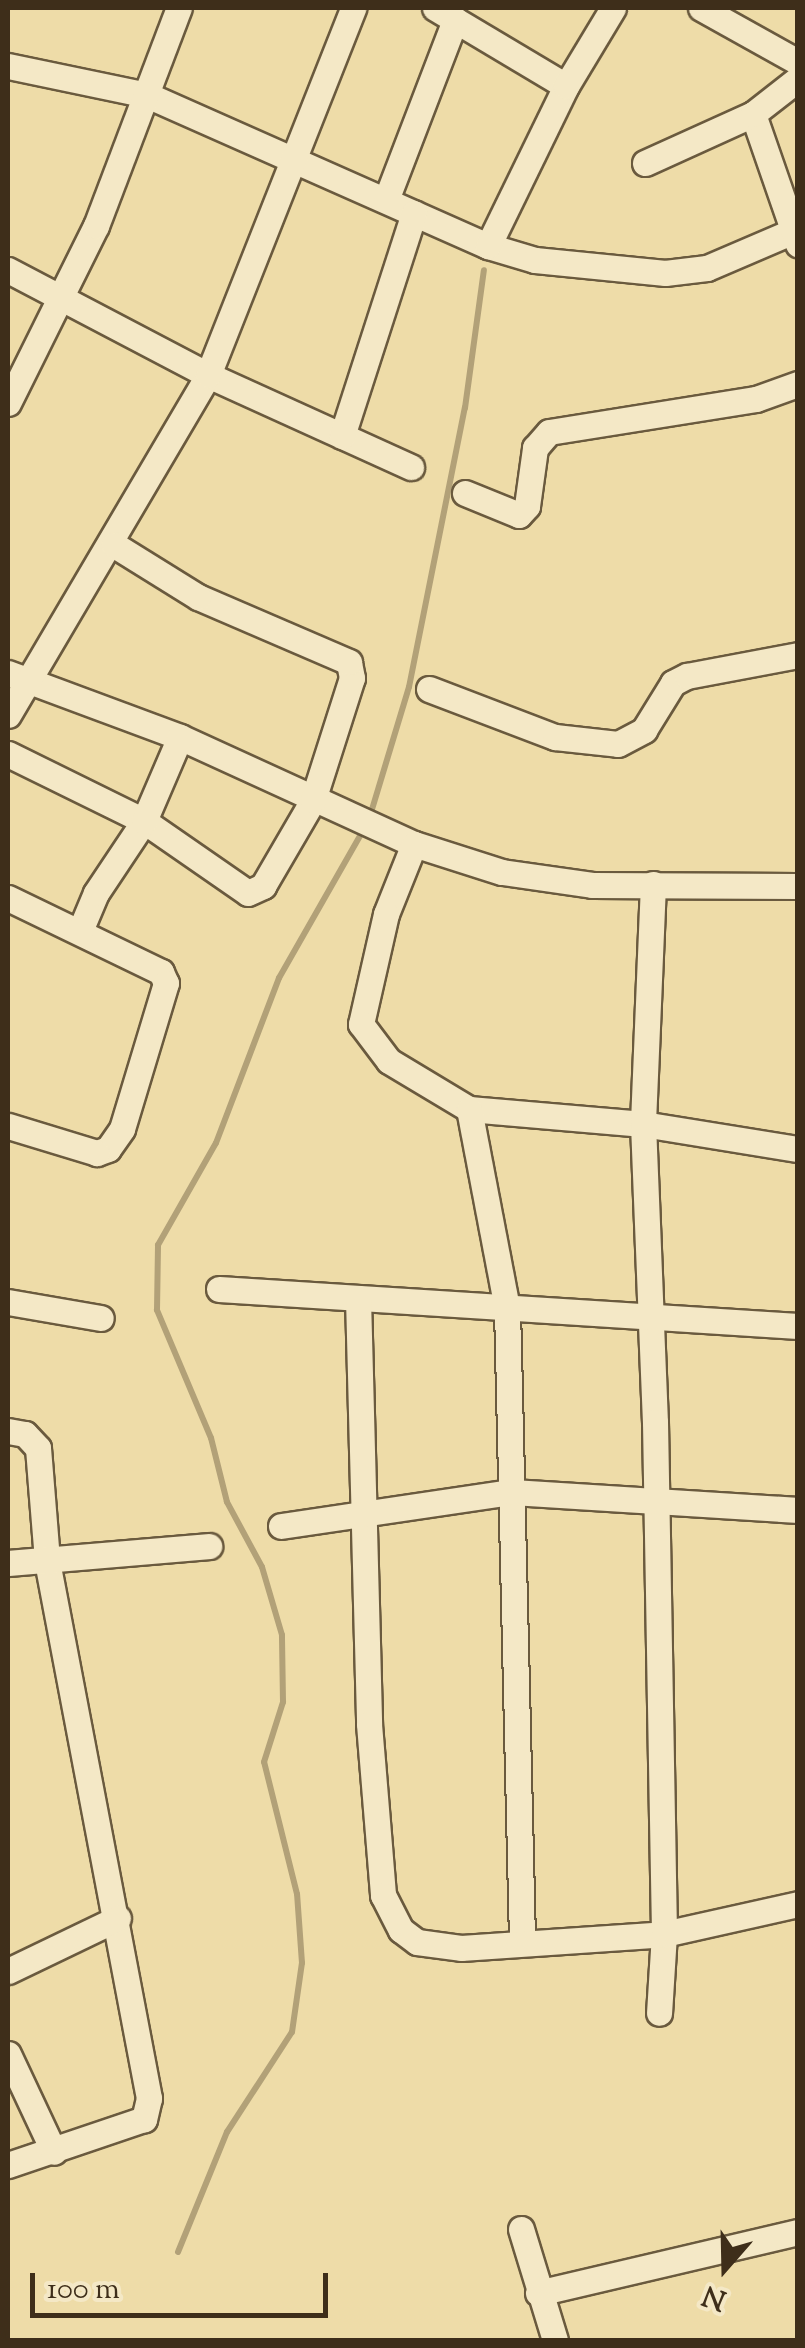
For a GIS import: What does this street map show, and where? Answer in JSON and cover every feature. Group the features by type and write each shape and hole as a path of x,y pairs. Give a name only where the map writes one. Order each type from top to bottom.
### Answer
{"street":[{"path":"8,715 16,677 114,545 208,376 352,8"},
{"path":"488,246 566,86 613,8"},
{"path":"701,8 798,62"},
{"path":"8,403 64,296 147,96 176,9"},
{"path":"386,200 445,14 566,86"},
{"path":"8,66 147,96 488,246 552,263 666,274 707,268 796,235 752,114"},
{"path":"645,162 752,114 798,79"},
{"path":"342,436 414,213"},
{"path":"8,270 64,296 208,376 411,467"},
{"path":"465,493 519,515 526,506 535,448 549,432 756,400 798,384"},
{"path":"8,754 144,821 241,892 256,892 312,800 352,678 349,662 198,597 114,545"},
{"path":"429,689 540,732 618,744 644,730 673,683 686,676 798,655"},
{"path":"16,677 180,737 414,844 536,878 798,886"},
{"path":"80,931 96,893 144,821 180,737"},
{"path":"414,844 386,914 361,1024 389,1062 468,1109 643,1124 798,1149"},
{"path":"652,884 643,1124 664,1934 659,2013"},
{"path":"8,898 80,931 166,978 122,1130 108,1150 97,1152 8,1126"},
{"path":"468,1109 507,1308 522,1939"},
{"path":"219,1289 507,1308 650,1312 798,1326"},
{"path":"358,1298 368,1513 369,1724 390,1915 417,1942 437,1947 522,1939 664,1934 798,1904"},
{"path":"8,1302 101,1318"},
{"path":"8,1432 25,1434 38,1448 47,1561 118,1918 148,2110 144,2119 54,2152 8,2164"},
{"path":"281,1526 512,1492 798,1510"},
{"path":"8,1563 209,1546"},
{"path":"8,1971 118,1918"},
{"path":"8,2054 54,2152"},
{"path":"521,2229 548,2339"},
{"path":"538,2293 798,2232"}],"waterway":[{"path":"370,816 409,687 465,408 484,270"},
{"path":"178,2252 227,2132 292,2032 302,1963 297,1894 264,1762 283,1702 282,1635 262,1567 227,1502 211,1438 157,1310 158,1245 216,1143 279,978 365,827"}]}
